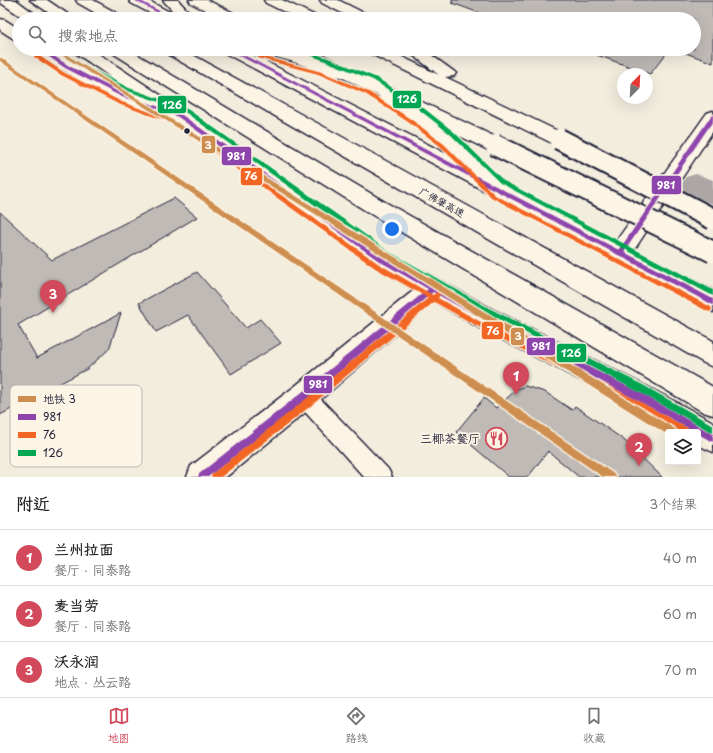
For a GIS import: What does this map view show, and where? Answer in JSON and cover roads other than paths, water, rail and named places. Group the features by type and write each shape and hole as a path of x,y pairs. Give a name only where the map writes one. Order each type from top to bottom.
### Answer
{"main road":[{"path":"6,0 24,12"},
{"path":"37,0 57,12"},
{"path":"83,0 104,12"},
{"path":"136,0 159,12"},
{"path":"170,0 181,12"},
{"path":"196,0 221,12"},
{"path":"271,0 296,12"},
{"path":"327,0 351,12"},
{"path":"0,23 12,31"},
{"path":"50,56 67,67 124,96 180,116"},
{"path":"90,56 180,116 359,244 432,289 713,438"},
{"path":"128,56 378,208 713,402"},
{"name":"广佛肇高速","path":"182,56 713,355"},
{"path":"242,56 713,302"},
{"path":"292,56 329,68 371,86 391,98 447,139 497,189"},
{"path":"311,56 713,252"},
{"path":"388,56 559,138"},
{"path":"423,56 483,96 713,219"},
{"path":"620,253 713,117"},
{"path":"202,477 304,396 432,289"}],"lane":[{"path":"304,396 380,477"}],"waterway":[{"path":"696,185 713,193"}],"metro line":[{"name":"3","path":"65,56 667,429"},
{"name":"3","path":"0,59 611,477"}],"place":[{"name":"沃永润","path":"53,313"},
{"name":"兰州拉面","path":"516,395"},
{"name":"三椰茶餐厅","path":"496,439"},
{"name":"麦当劳","path":"639,466"}]}
